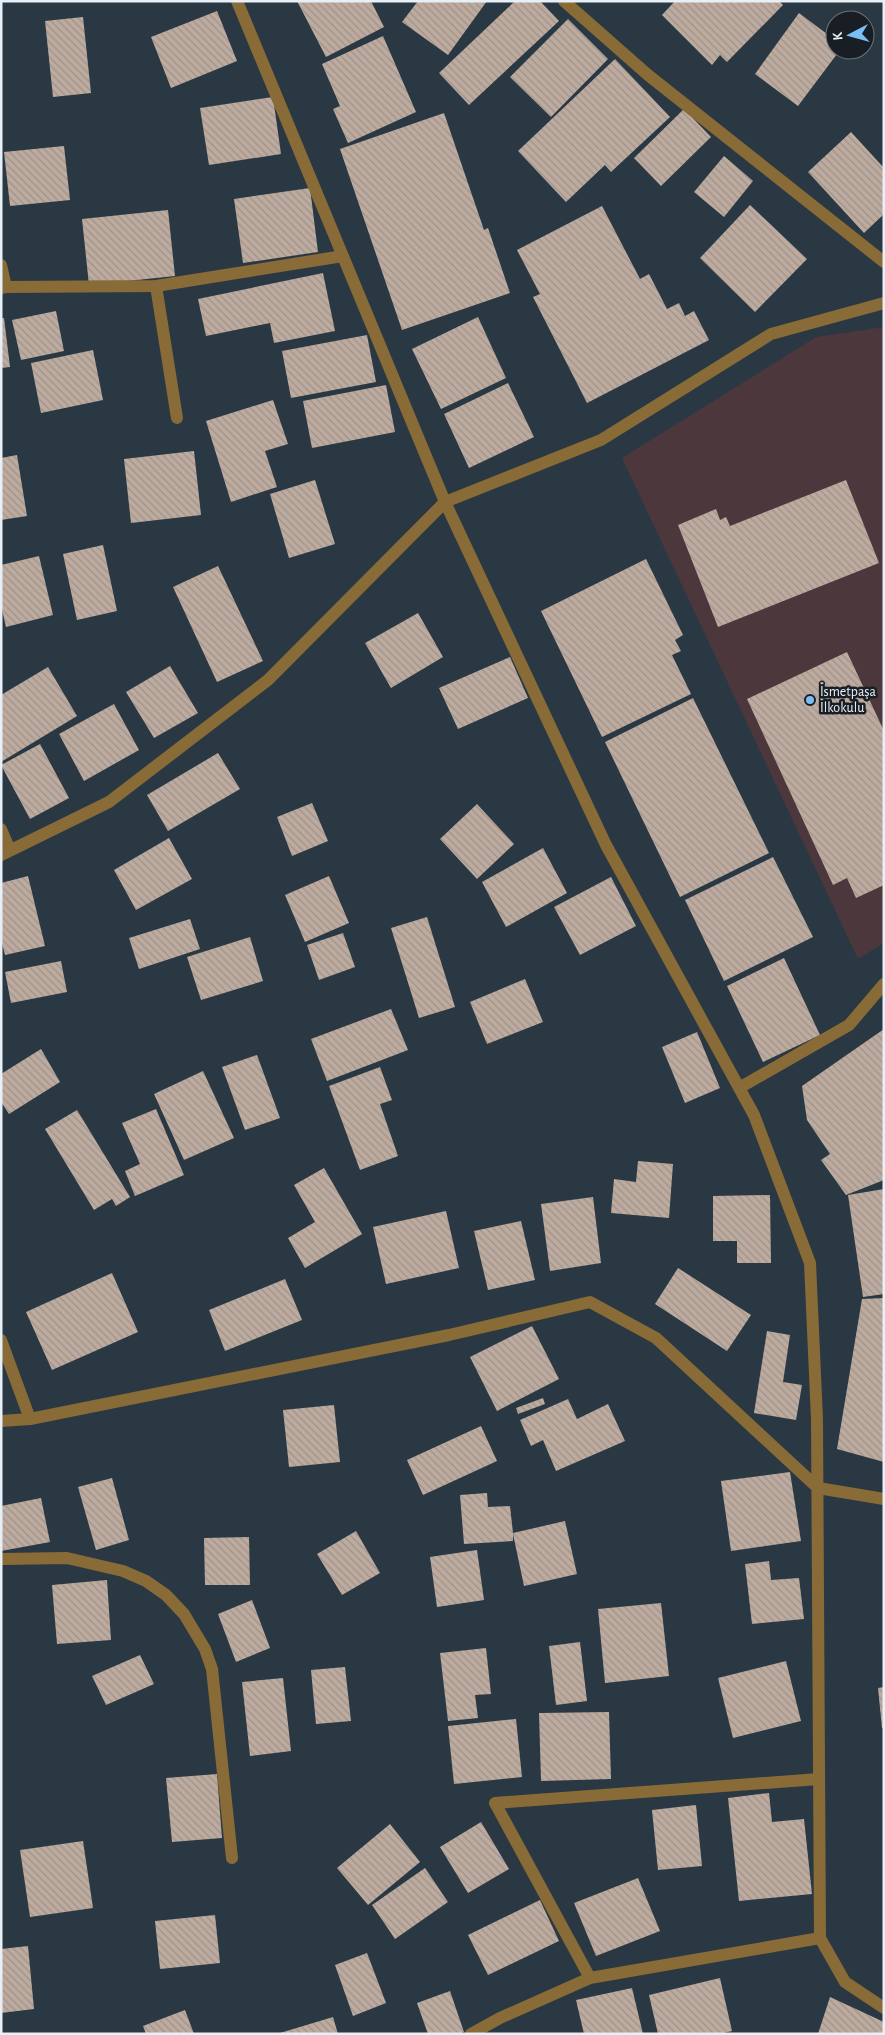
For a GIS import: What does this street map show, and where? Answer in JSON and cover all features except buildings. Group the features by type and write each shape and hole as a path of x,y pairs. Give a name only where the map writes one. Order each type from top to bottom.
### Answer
{"street":[{"path":"236,1 445,502 606,845 754,1115 810,1263 817,1419 820,1938 845,1982 884,2008"},
{"path":"564,1 648,75 884,262"},
{"path":"1,265 3,287 156,286 343,256"},
{"path":"156,286 177,418"},
{"path":"1,829 6,852 108,802 268,680 445,502 601,440 771,334 884,303"},
{"path":"739,1088 849,1025 884,984"},
{"path":"1,1421 30,1419 449,1335 590,1302 656,1338 818,1488 884,1499"},
{"path":"1,1340 30,1419"},
{"path":"1,1559 67,1558 123,1570 146,1581 166,1595 184,1614 206,1649 212,1670 232,1858"},
{"path":"590,1978 495,1803 819,1779"},
{"path":"471,2034 500,2018 590,1978 820,1938"}],"shaded area":[{"name":"İsmetpaşa İlkokulu","path":"884,327 884,943 858,959 622,458 816,337"}],"place":[{"name":"İsmetpaşa İlkokulu","path":"810,700"}]}
